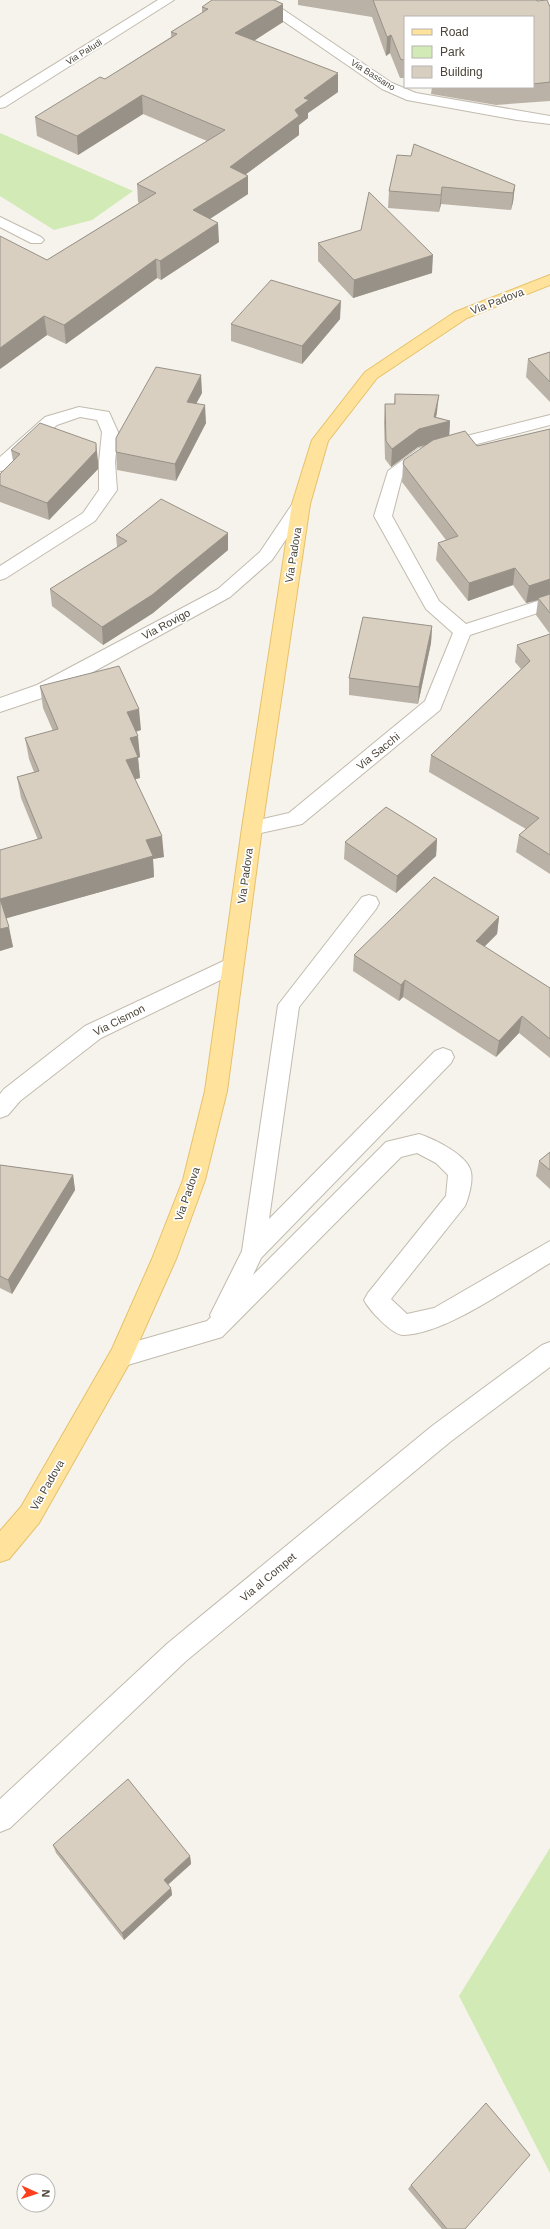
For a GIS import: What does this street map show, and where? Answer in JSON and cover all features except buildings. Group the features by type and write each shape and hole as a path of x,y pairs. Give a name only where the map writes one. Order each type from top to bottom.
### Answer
{"main road":[{"name":"Via Padova","path":"0,1550 30,1515 121,1356 164,1259 194,1180 216,1091 232,965 301,504 320,440 371,375 461,315 550,280"}],"street":[{"name":"Via Paludi","path":"0,104 167,0"},
{"name":"Via Bassano","path":"260,0 387,86 412,97 517,116 550,120"},
{"path":"0,221 36,240"},
{"path":"0,466 51,421 79,412 103,416 110,432 107,462 108,490 88,517 0,574"},
{"path":"550,420 425,452 394,475 382,516 432,605 463,632 550,603"},
{"name":"Via Rovigo","path":"0,704 44,690 224,593 266,556 301,504"},
{"name":"Via Sacchi","path":"252,828 295,819 433,706 463,632"},
{"path":"214,1330 253,1251 289,1005 369,903"},
{"name":"Via Cismon","path":"0,1109 12,1095 93,1032 232,965"},
{"path":"253,1251 443,1057"},
{"path":"121,1356 214,1330 394,1149 419,1143 444,1156 460,1172 457,1199 376,1300 403,1325 439,1317 550,1251"},
{"name":"Via al Compet","path":"0,1818 177,1652 440,1434 550,1353"}],"green space":[{"path":"0,133 133,191 92,220 54,230 0,196"},
{"path":"550,1848 550,2173 459,1996"}]}
